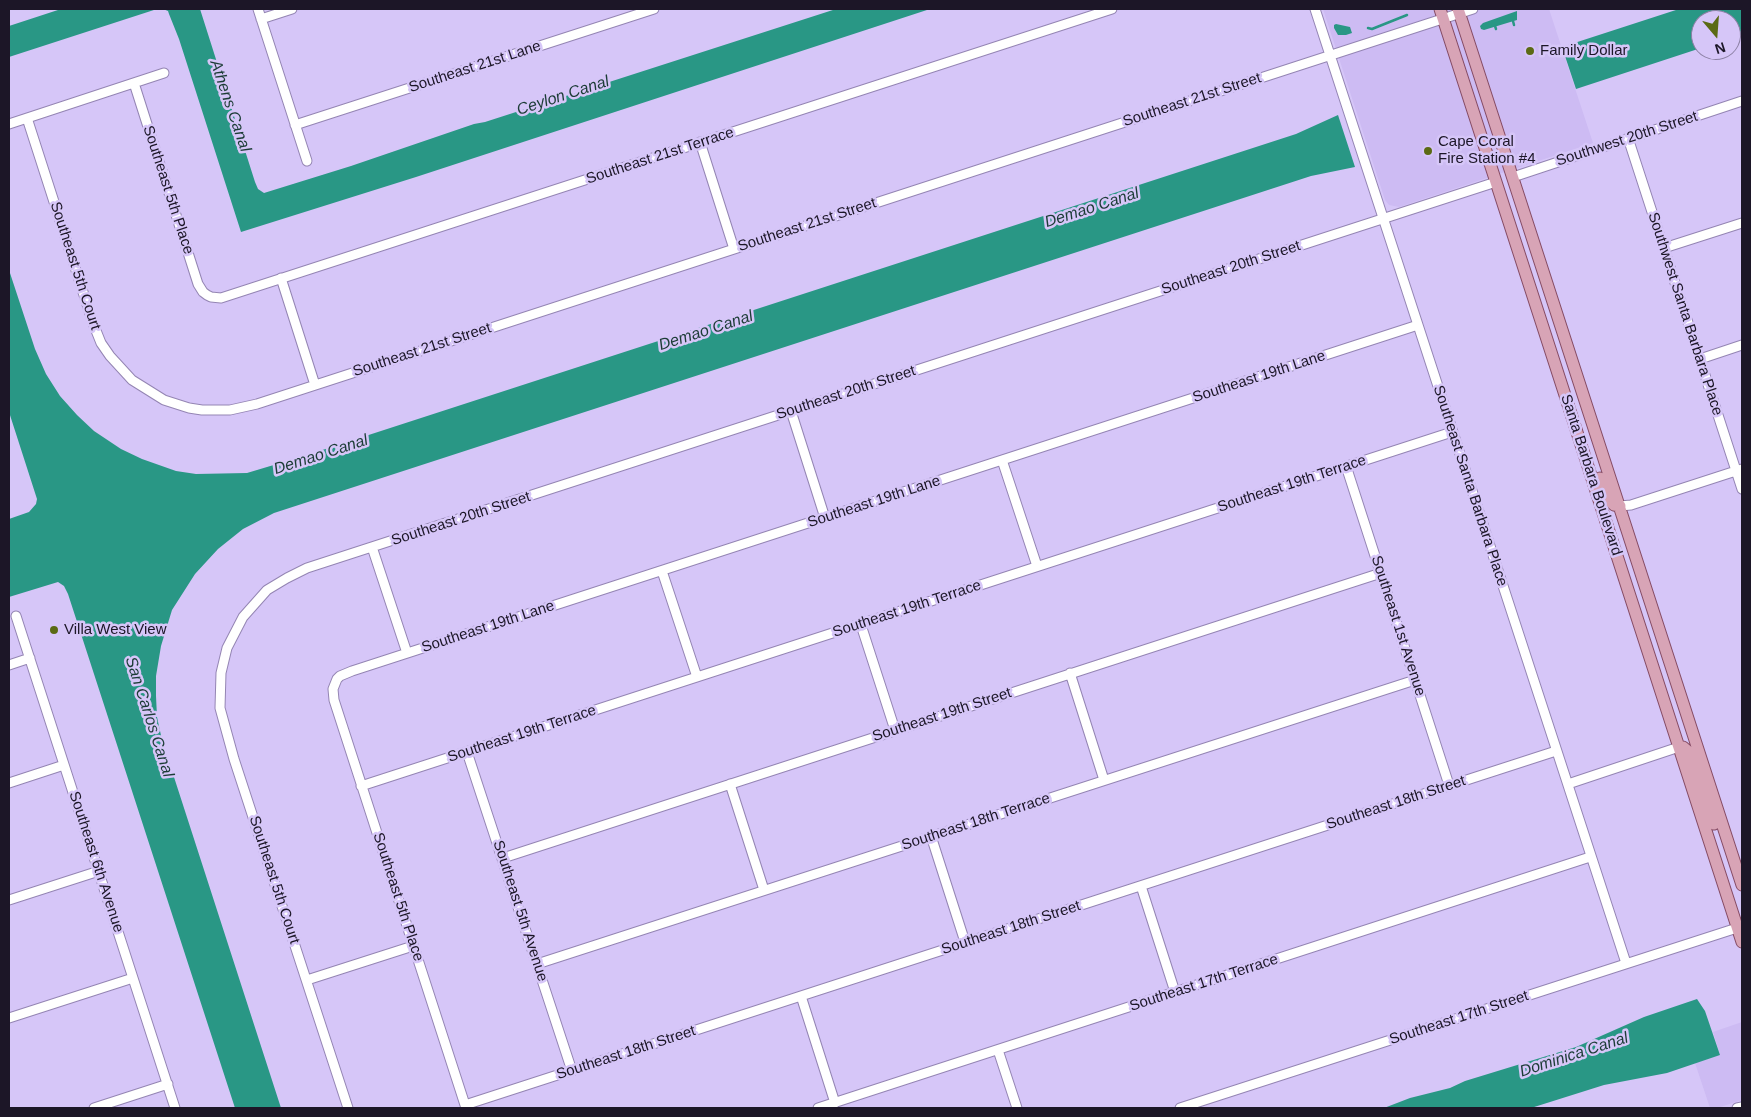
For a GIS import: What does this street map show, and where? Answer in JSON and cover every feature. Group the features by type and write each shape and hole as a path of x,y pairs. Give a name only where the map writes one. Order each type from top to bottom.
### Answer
{"main road":[{"name":"Santa Barbara Boulevard","path":"1458,11 1742,885"},
{"name":"Santa Barbara Boulevard","path":"1441,14 1742,942"},
{"path":"1562,385 1571,395 1577,409 1606,495 1611,503 1620,506"},
{"path":"1679,747 1683,747 1690,753 1718,834 1737,868"}],"street":[{"path":"258,9 307,160"},
{"path":"261,19 292,9"},
{"name":"Southeast 21st Lane","path":"296,125 654,9"},
{"name":"Southeast 21st Terrace","path":"207,295 216,298 227,296 1112,9"},
{"name":"Southeast Santa Barbara Place","path":"1315,9 1626,963"},
{"name":"Southeast 21st Street","path":"153,394 188,408 216,411 257,404 1330,55 1441,14 1473,9"},
{"path":"9,124 164,73"},
{"name":"Southeast 5th Place","path":"134,83 198,284 207,295"},
{"name":"Southwest 20th Street","path":"1513,177 1742,101"},
{"name":"Southeast 5th Court","path":"28,118 98,336 118,367 132,380 153,394"},
{"name":"Southwest Santa Barbara Place","path":"1628,138 1700,359 1739,470 1742,489"},
{"path":"700,142 734,249"},
{"name":"Southeast 20th Street","path":"226,648 251,606 277,583 307,568 1383,217 1496,182"},
{"path":"1664,248 1742,223"},
{"path":"282,278 315,385"},
{"name":"Southeast 19th Lane","path":"334,685 337,679 346,673 1418,325"},
{"path":"1700,359 1742,345"},
{"path":"791,411 825,518"},
{"name":"Southeast 19th Terrace","path":"361,786 1452,432"},
{"path":"1002,460 1036,566"},
{"name":"Southeast 1st Avenue","path":"1346,466 1449,785"},
{"path":"1620,506 1631,505 1739,470"},
{"path":"372,547 407,653"},
{"path":"662,571 697,677"},
{"name":"Southeast 19th Street","path":"503,858 1380,573"},
{"name":"Southeast 6th Avenue","path":"16,616 176,1108"},
{"path":"861,625 895,730"},
{"name":"Southeast 5th Court","path":"226,648 220,687 220,705 223,720 348,1108"},
{"path":"9,665 30,658"},
{"path":"1070,674 1104,780"},
{"name":"Southeast 18th Terrace","path":"537,964 1415,680"},
{"name":"Southeast 5th Place","path":"334,685 334,700 466,1107"},
{"path":"1568,784 1679,747"},
{"name":"Southeast 18th Street","path":"466,1107 965,942 1556,751"},
{"name":"Southeast 5th Avenue","path":"467,752 572,1071"},
{"path":"9,783 64,765"},
{"path":"730,784 764,890"},
{"path":"931,836 965,942"},
{"name":"Southeast 17th Terrace","path":"818,1108 1590,857"},
{"path":"9,900 99,870"},
{"path":"1141,886 1175,992"},
{"name":"Southeast 17th Street","path":"1180,1108 1737,928"},
{"path":"307,980 414,946"},
{"path":"9,1018 133,978"},
{"path":"800,996 835,1103"},
{"path":"998,1050 1017,1108"},
{"path":"94,1108 168,1084"},
{"path":"1738,1108 1742,1107"}],"shaded area":[{"path":"1323,9 1549,9 1593,143 1399,207 1389,205 1385,200"},
{"path":"1742,1022 1742,1100 1717,1108 1710,1108 1695,1063 1720,1055 1713,1032"}],"water":[{"path":"61,9 157,9 9,57 9,26"},
{"name":"Athens Canal","path":"163,9 200,9 255,182 258,189 264,193 836,9 930,9 416,177 241,232 179,39 168,11"},
{"path":"1679,9 1742,9 1742,35 1741,10 1691,10 1691,51 1576,89 1562,47"},
{"path":"1517,11 1517,20 1484,30 1481,29 1480,26 1483,23"},
{"path":"1336,24 1350,27 1352,33 1338,35 1334,28"},
{"path":"1338,115 1355,167 1311,176 274,513 243,529 218,549 195,574 172,610 161,646 156,676 156,696 157,717 162,740 281,1108 235,1108 68,594 64,586 58,582 9,597 9,519 29,512 36,504 37,499 9,412 9,270 35,349 46,374 60,396 94,431 121,449 176,471 196,474 247,473 1296,134"},
{"name":"Dominica Canal","path":"1697,999 1705,1011 1720,1055 1667,1073 1604,1085 1531,1108 1384,1108 1410,1098 1450,1088 1465,1081 1576,1047 1644,1017"}],"waterway":[{"path":"1368,28 1372,29 1407,15"},
{"path":"1513,21 1514,25"}],"place":[{"name":"Family Dollar","path":"1530,51"},
{"name":"Cape Coral Fire Station #4","path":"1428,151"},
{"name":"Villa West View","path":"54,630"}],"water label":[{"name":"Ceylon Canal","path":"563,96"},
{"name":"Demao Canal","path":"1092,208"},
{"name":"Demao Canal","path":"706,331"},
{"name":"Demao Canal","path":"321,455"},
{"name":"San Carlos Canal","path":"149,717"}]}
